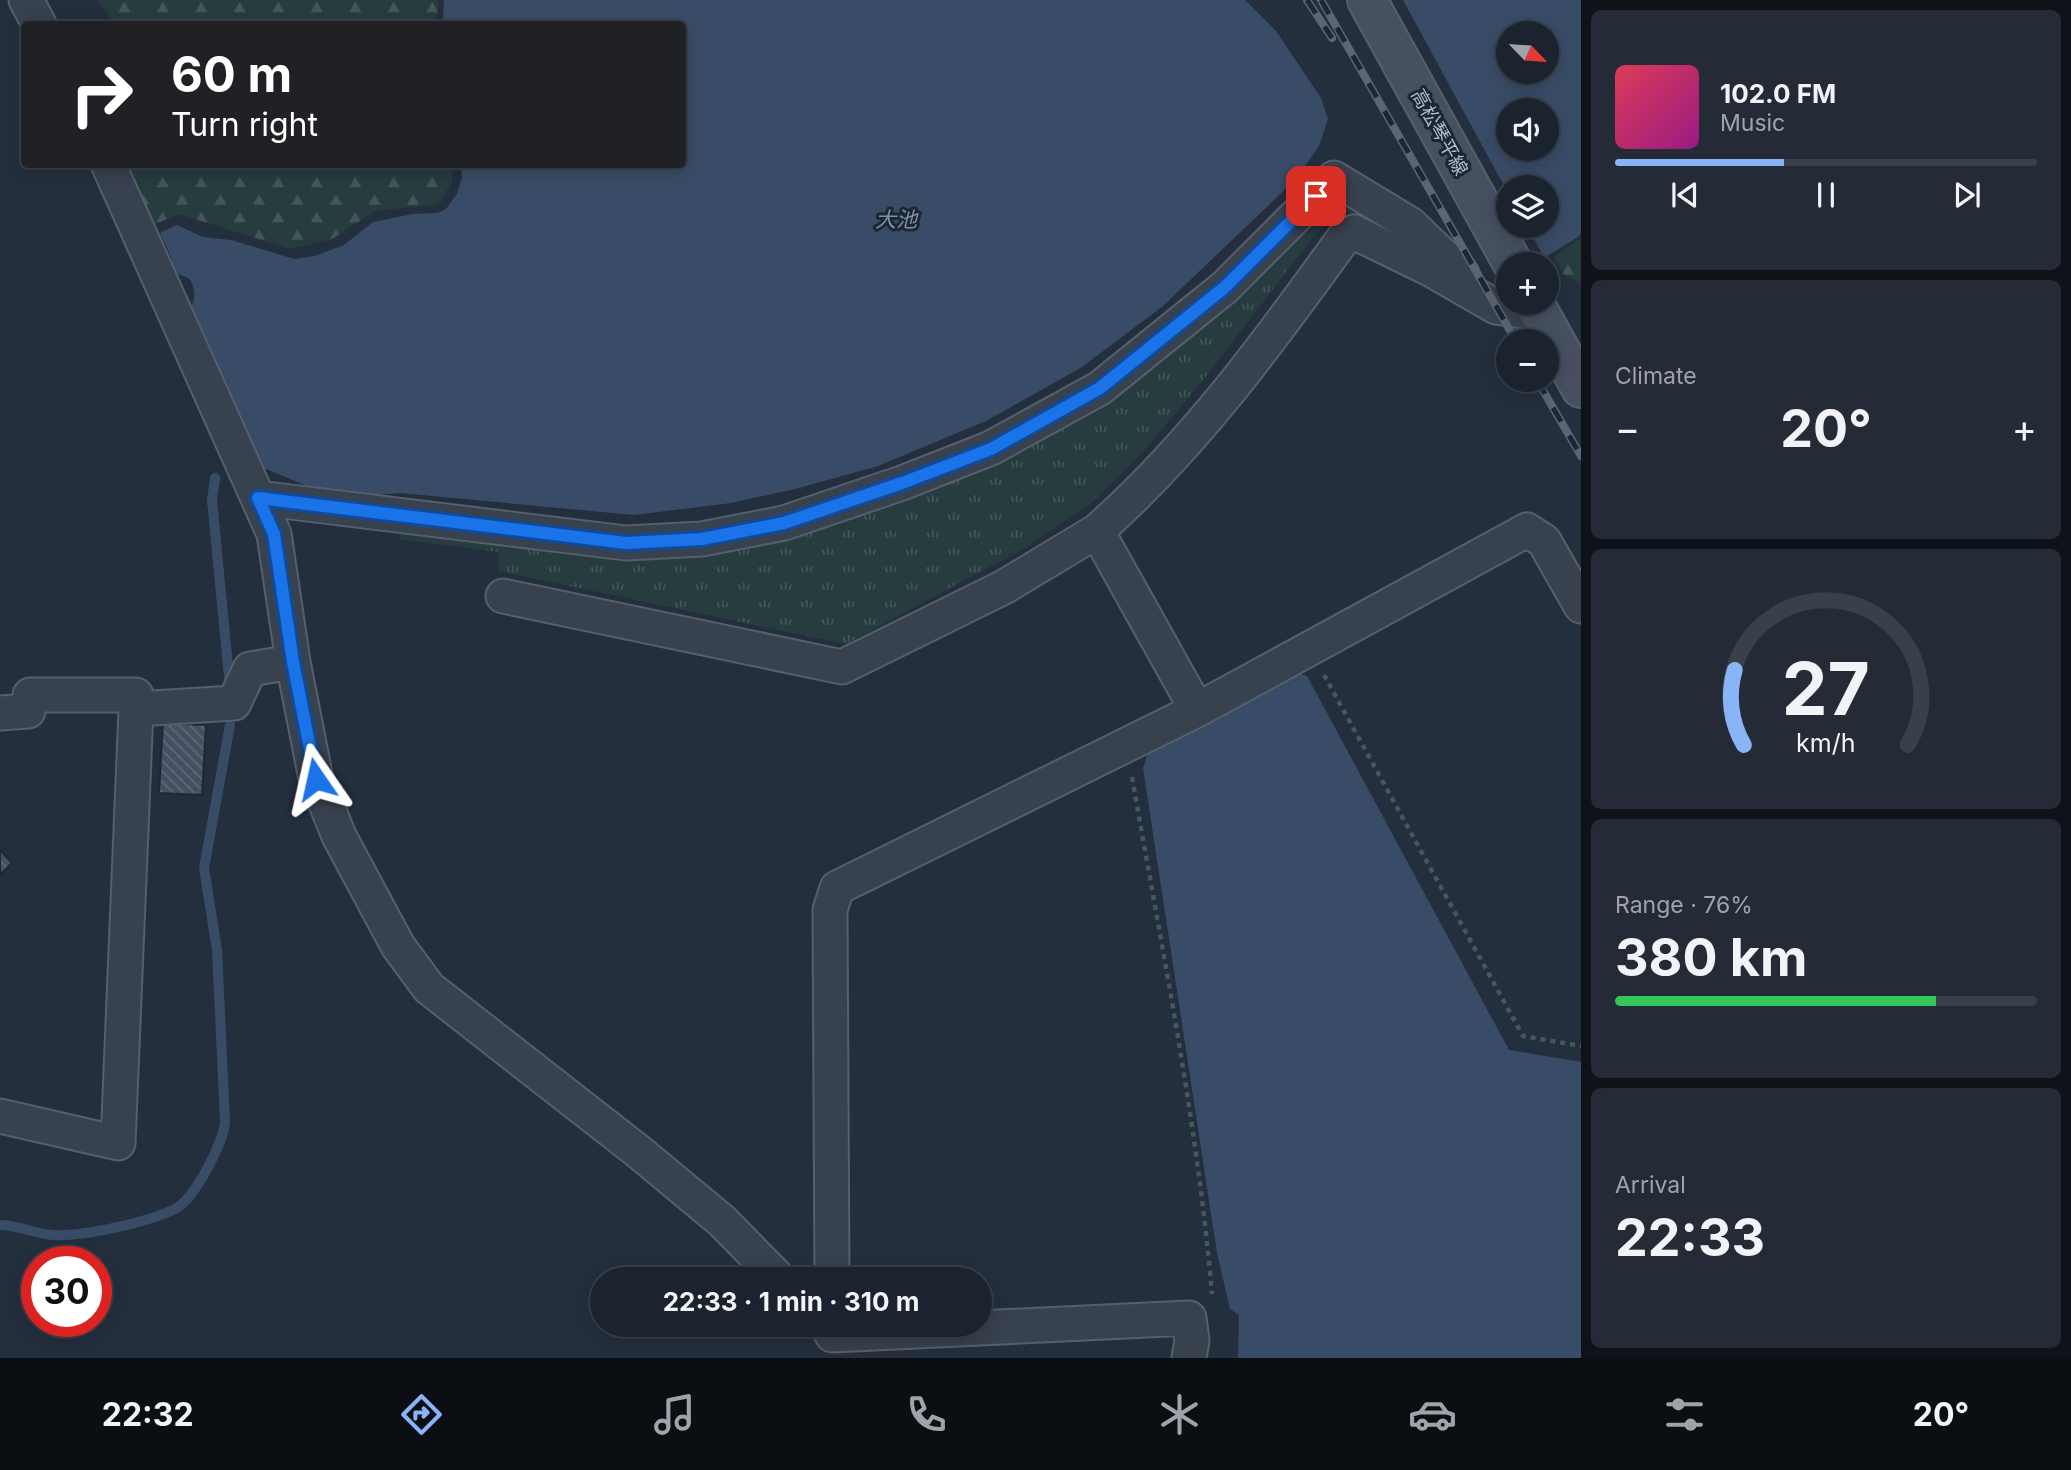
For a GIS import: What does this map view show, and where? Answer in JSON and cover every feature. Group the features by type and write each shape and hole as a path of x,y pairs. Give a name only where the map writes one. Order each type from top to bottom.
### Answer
{"main road":[{"name":"高松琴平線","path":"1367,0 1506,252"},
{"path":"1541,315 1581,388"}],"street":[{"path":"26,0 37,21"},
{"path":"110,168 274,534 293,662 316,779 339,836 398,946 429,988 629,1143 722,1221 767,1267"},
{"path":"258,498 626,543 702,539 784,523 991,449 1100,388 1225,287 1335,178 1410,224 1496,307"},
{"path":"503,596 842,667 1004,587 1097,531 1137,495 1212,413 1343,239 1354,232 1430,269 1496,307"},
{"path":"832,1267 830,909 837,888 1197,710 1527,530 1544,541 1581,606"},
{"path":"1097,531 1197,710"},
{"path":"135,709 234,704 250,670 293,662"},
{"path":"0,713 28,711 30,695 136,695 118,1143 0,1116"},
{"path":"992,1323 1189,1318 1192,1340 1189,1358"},
{"path":"838,1337 860,1358"}],"path":[{"path":"1310,649 1523,1037 1581,1046"},
{"path":"1126,746 1178,1044 1206,1229 1212,1299"}],"green space":[{"path":"98,0 438,0 437,21 113,21"},
{"path":"126,168 452,168 452,182 438,204 375,211 332,239 290,249 179,214 153,225"},
{"path":"1336,194 1424,252 1340,208 1309,242 1204,379 1143,452 1092,502 1025,548 846,644 498,571 499,552 399,539 403,525 661,552 977,461"},
{"path":"1581,238 1581,285 1562,273 1559,253"}],"water":[{"name":"大池","path":"444,0 1245,0 1276,31 1321,98 1328,119 1319,146 1297,178 1163,306 1082,367 986,421 878,466 731,503 634,515 400,493 359,496 304,485 267,469 260,471 189,311 194,299 192,283 190,279 176,273 169,275 163,264 172,259 160,233 177,225 203,237 231,240 294,259 315,256 344,245 373,222 413,214 437,213 446,209 457,194 462,178 461,168 686,168 686,21 443,21"},
{"path":"1403,0 1581,0 1581,234 1554,252 1541,252 1533,238 1559,238 1559,175 1498,175"},
{"path":"1296,672 1307,676 1509,1050 1581,1062 1581,1358 1238,1358 1239,1315 1230,1309 1217,1253 1143,768 1149,750"}],"building":[{"path":"163,723 206,725 202,795 159,793"},
{"path":"0,850 12,863 0,875"}],"waterway":[{"path":"215,478 212,500 230,687"},
{"path":"0,1225 66,1235 115,1228 149,1219 183,1203 199,1183 214,1156 225,1121 217,950 204,868 230,725"}],"railway":[{"path":"1307,0 1332,38"},
{"path":"1321,0 1509,329"},
{"path":"1544,392 1581,456"}],"route":[{"path":"316,779 293,662 274,534 258,498 395,517 626,543 702,539 784,523 991,449 1100,388 1163,340 1225,287 1316,196"}]}
